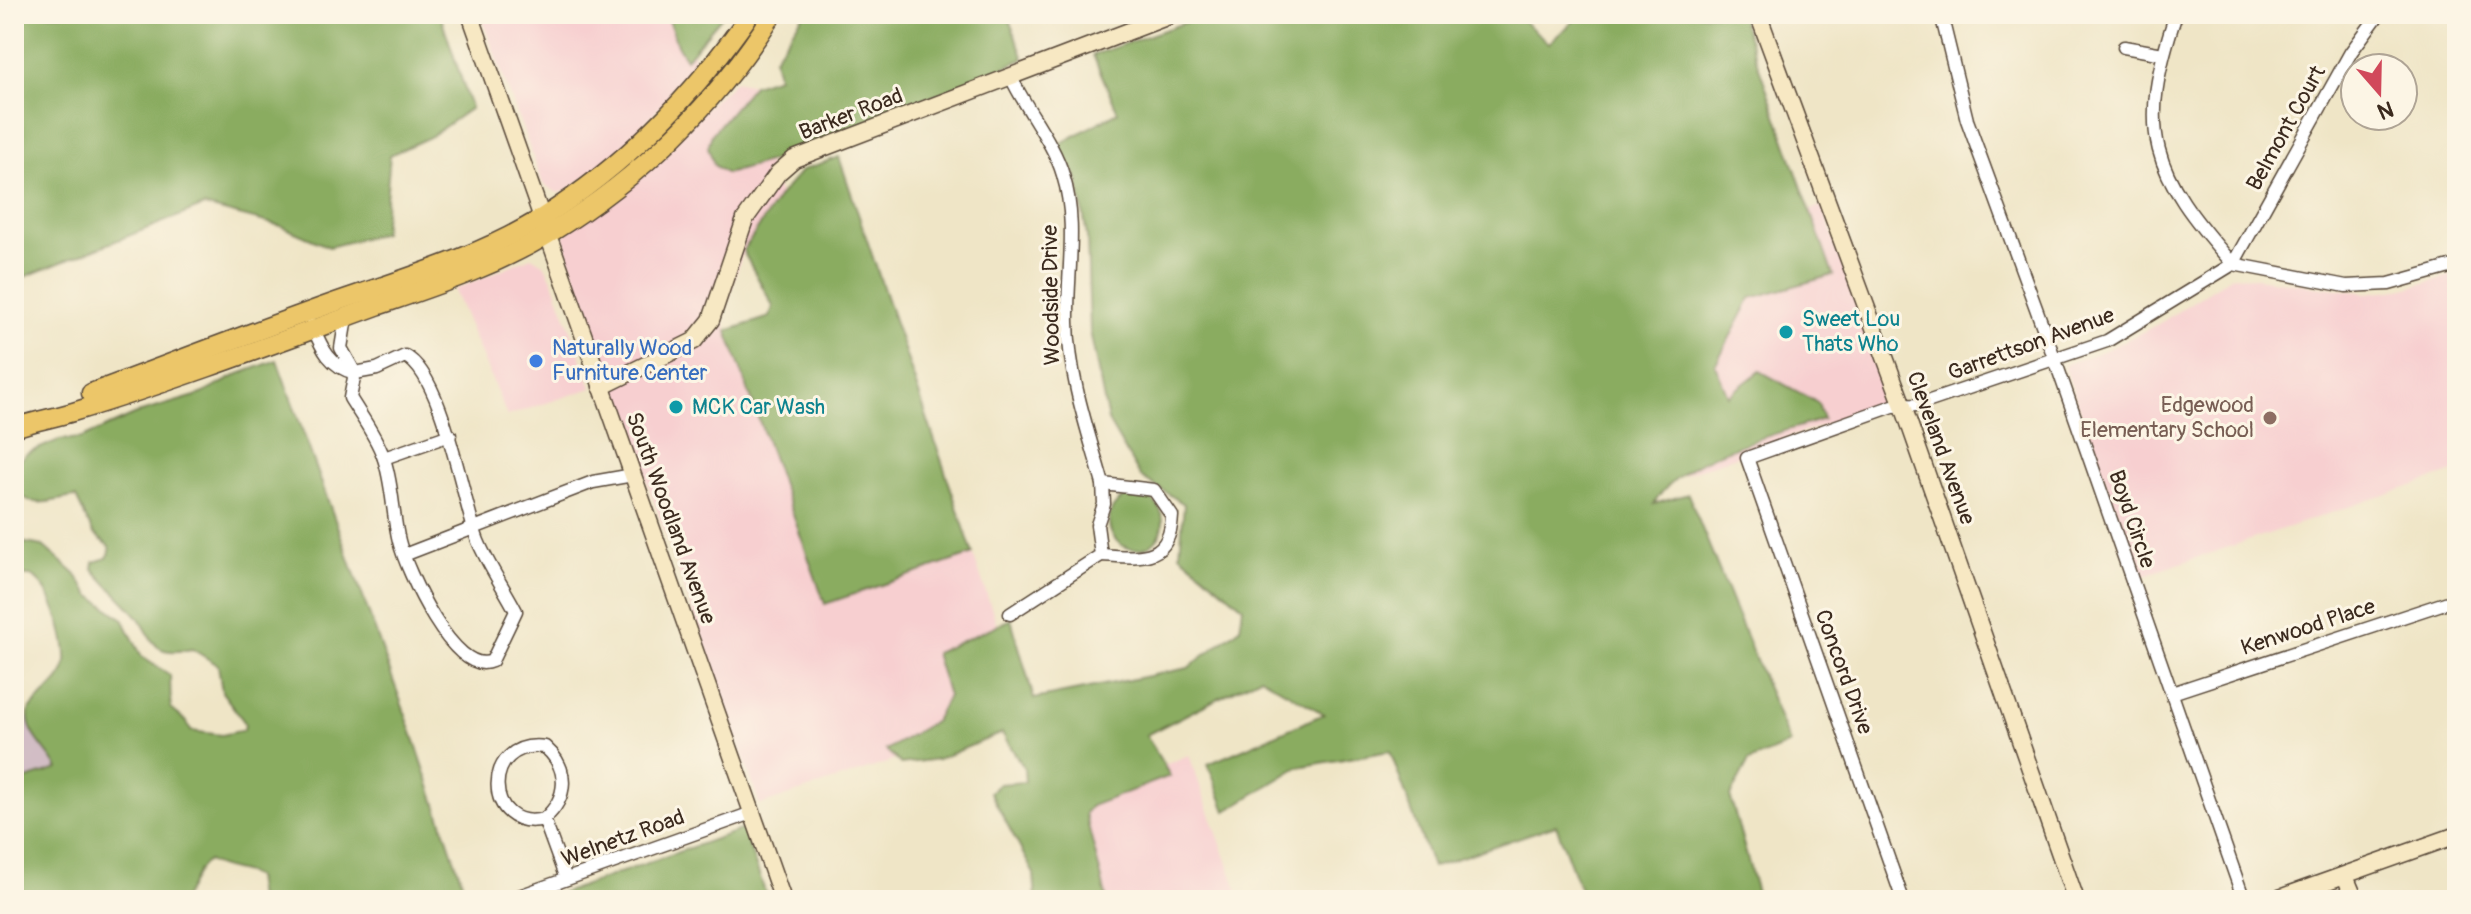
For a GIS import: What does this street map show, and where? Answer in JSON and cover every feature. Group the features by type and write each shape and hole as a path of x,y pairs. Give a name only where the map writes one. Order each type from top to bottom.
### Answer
{"main road":[{"path":"19,426 70,401 310,321 453,259 545,226 670,114 727,48 750,14"},
{"path":"310,321 346,318 454,278 624,182 687,124 752,49 773,14"}],"street":[{"name":"South Woodland Avenue","path":"470,14 783,900"},
{"name":"Barker Road","path":"601,387 694,341 711,320 745,219 778,173 794,159 1174,14"},
{"name":"Cleveland Avenue","path":"1758,14 1903,406 2076,900"},
{"name":"Boyd Circle","path":"1941,14 1967,120 2055,360 2244,900"},
{"path":"2176,14 2155,90 2154,125 2162,165 2183,205 2233,264 2298,279 2361,286 2417,278 2457,265"},
{"name":"Belmont Court","path":"2233,264 2351,52 2379,14"},
{"path":"2124,47 2163,54"},
{"name":"Woodside Drive","path":"1011,77 1062,171 1068,194 1072,265 1068,320 1071,369 1103,484 1104,504 1097,525 1101,555"},
{"name":"Garrettson Avenue","path":"1747,458 2055,360 2127,332 2223,267 2233,264"},
{"path":"310,321 338,369 355,373 377,369 398,357 412,359 450,435 474,530 516,611 492,661 485,664 473,663 451,644 404,555 384,458 350,398 355,373 341,348 346,318"},
{"path":"384,458 450,435"},
{"name":"Concord Drive","path":"1747,458 1903,900"},
{"path":"404,555 593,482 633,475"},
{"path":"1010,614 1101,555 1137,558 1152,554 1169,537 1172,516 1154,490 1103,484"},
{"name":"Kenwood Place","path":"2172,693 2457,599"},
{"path":"533,745 545,747 555,756 564,782 555,809 544,819 533,822 517,817 499,799 496,785 498,771 507,759 533,745"},
{"name":"Welnetz Road","path":"508,900 752,813"},
{"path":"544,819 566,879"},
{"path":"2274,900 2457,835"},
{"path":"2345,876 2355,900"}],"shaded area":[{"path":"480,14 681,14 697,67 620,150 567,191 558,193 543,184"},
{"path":"735,81 753,85 712,134 726,174 768,163 780,195 743,251 723,319 825,604 973,554 1028,716 760,805 568,255 564,236"},
{"path":"1822,206 1891,395 1886,403 1652,486 1586,292"},
{"path":"531,257 544,264 553,281 592,388 507,416 454,290"},
{"name":"Edgewood Elementary School","path":"2457,274 2457,471 2139,577 2064,365 2108,349 2160,323 2234,275 2367,293 2408,288"},
{"path":"14,713 28,718 31,731 50,752 58,769 14,783"},
{"path":"1189,755 1241,900 1084,900 1076,801"}],"green space":[{"path":"14,14 440,14 471,108 430,137 390,155 383,233 329,247 281,226 204,206 14,281"},
{"path":"667,14 724,14 686,59 677,45"},
{"path":"804,14 1007,14 1024,59 785,157 726,174 714,165 708,147 712,134 753,85 778,77 774,58"},
{"path":"1209,14 1515,14 1549,43 1582,14 1740,14 1833,275 1751,298 1715,365 1728,396 1760,371 1818,403 1823,419 1754,440 1706,459 1667,486 1654,504 1688,494 1790,744 1749,761 1730,796 1759,900 1584,900 1556,825 1432,867 1390,751 1298,767 1226,811 1208,764 1324,714 1260,677 1146,735 1170,776 1091,806 1085,813 1107,900 1036,900 1034,874 990,792 999,784 1025,782 1024,768 1002,733 938,759 901,764 886,750 935,721 948,696 935,653 1011,619 1034,699 1188,668 1240,628 1243,607 1180,554 1184,504 1140,476 1108,421 1090,331 1087,236 1078,180 1058,145 1118,112 1093,55"},
{"path":"839,157 973,554 825,604 727,331 770,317 773,306 743,251 780,195 802,170"},
{"path":"277,360 413,735 468,900 258,900 255,877 208,861 199,869 181,900 14,900 14,783 58,769 34,734 29,711 58,680 66,659 63,633 47,593 33,577 14,575 14,541 43,546 75,574 90,595 123,619 142,657 170,675 171,709 187,722 191,731 222,735 244,730 245,723 222,692 218,665 192,649 166,651 159,648 140,619 93,569 94,562 107,558 109,546 93,533 76,497 42,502 28,500 14,487 14,466 26,454 59,440 82,438 141,412 202,394 239,374"},
{"path":"1136,495 1155,503 1163,522 1155,541 1136,549 1117,541 1109,522 1117,503"},
{"path":"743,829 768,900 543,900"}],"place":[{"name":"Sweet Lou Thats Who","path":"1786,332"},
{"name":"Naturally Wood Furniture Center","path":"536,361"},
{"name":"MCK Car Wash","path":"676,407"},
{"name":"Edgewood Elementary School","path":"2270,418"}]}
